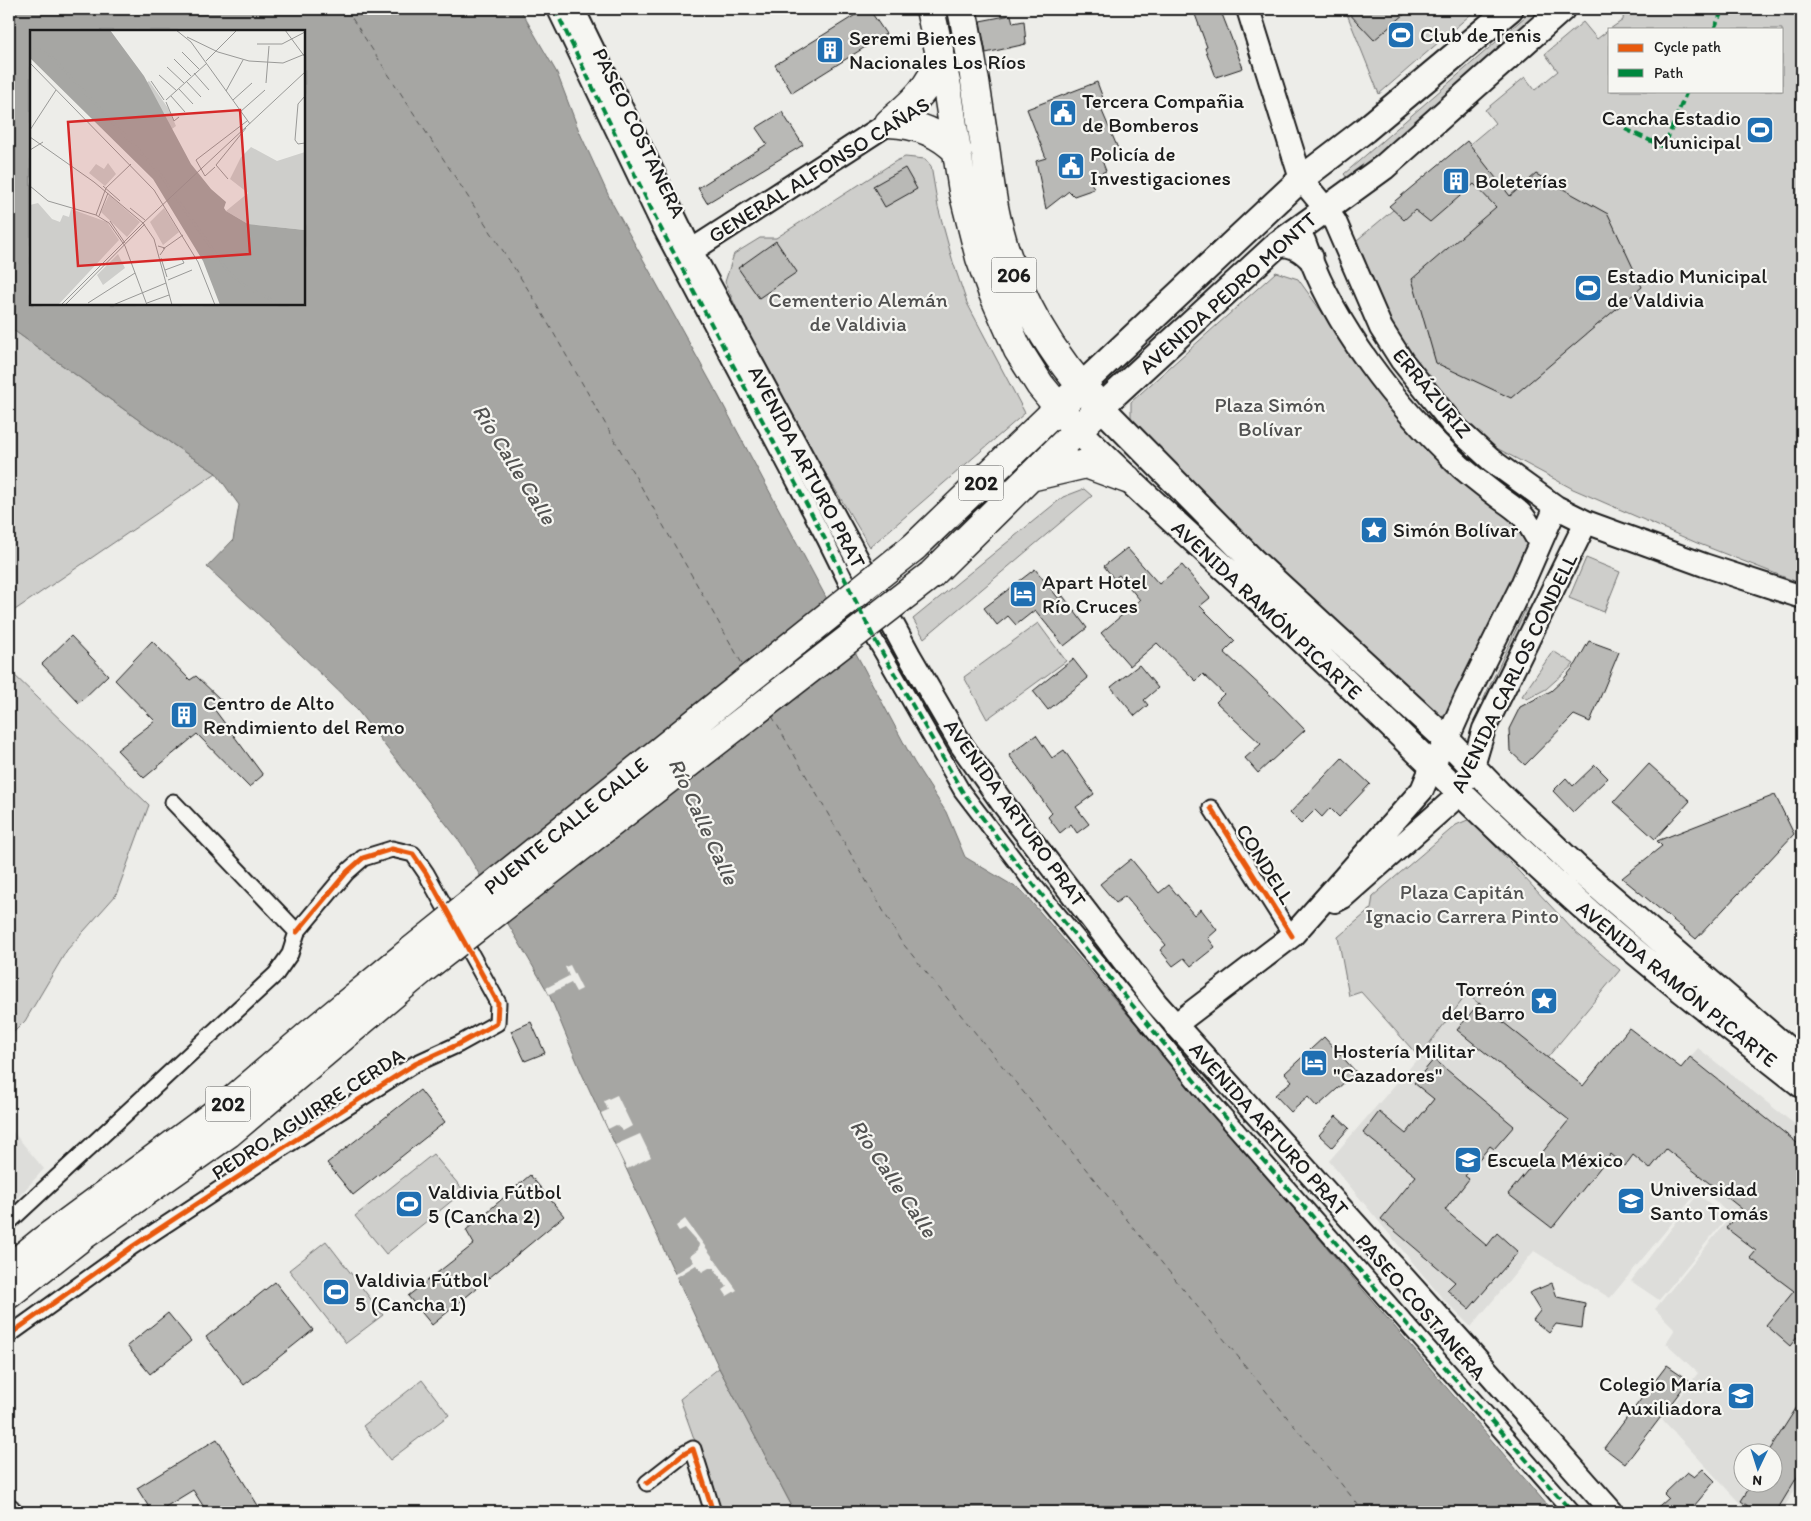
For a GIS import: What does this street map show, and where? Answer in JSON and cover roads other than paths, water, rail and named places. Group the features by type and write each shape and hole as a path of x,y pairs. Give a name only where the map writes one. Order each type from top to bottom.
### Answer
{"highway":[{"name":"AVENIDA RAMÓN PICARTE","path":"930,9 941,58 970,225 992,291 1018,350 1034,378 1077,430"},
{"name":"AVENIDA RAMÓN PICARTE","path":"962,9 968,37 992,197 1006,253 1016,280 1040,328 1063,365 1080,387 1101,407"},
{"path":"946,88 963,54 968,37"},
{"path":"889,123 924,91 941,58"},
{"path":"889,123 902,123 928,130 950,143 958,152"},
{"name":"AVENIDA PEDRO MONTT","path":"914,547 1080,387"},
{"name":"AVENIDA PEDRO MONTT","path":"931,574 1101,407"},
{"path":"1028,478 1086,464 1127,479"},
{"name":"PUENTE CALLE CALLE","path":"414,963 914,547"},
{"name":"PUENTE CALLE CALLE","path":"414,963 931,574"},
{"name":"202","path":"9,1268 41,1242 228,1104 304,1039 414,963"},
{"name":"PEDRO AGUIRRE CERDA","path":"9,1294 84,1235 229,1132 414,963"}],"main road":[{"name":"AVENIDA ARTURO PRAT","path":"573,9 690,251 909,655 962,746 1000,800 1156,1003 1612,1512"},
{"name":"ERRÁZURIZ","path":"1248,9 1301,179 1326,208 1346,245 1382,328 1402,361 1454,426 1491,460 1556,507 1586,522 1704,565 1802,597"},
{"name":"AVENIDA PEDRO MONTT","path":"1080,387 1301,179 1365,130 1510,9"},
{"name":"AVENIDA PEDRO MONTT","path":"1101,407 1286,237 1384,167 1562,9"},
{"name":"GENERAL ALFONSO CAÑAS","path":"690,251 889,123 922,107 946,88"},
{"path":"1301,179 1298,207 1284,244 1298,247 1310,258"},
{"name":"ERRÁZURIZ","path":"1310,258 1344,324 1386,386 1416,422 1463,468 1522,514 1540,543"},
{"name":"AVENIDA RAMÓN PICARTE","path":"1101,407 1254,562 1447,740 1578,869 1802,1062"},
{"name":"AVENIDA RAMÓN PICARTE","path":"1077,430 1563,889 1642,958 1802,1085"},
{"name":"AVENIDA CARLOS CONDELL","path":"1175,1025 1292,936 1422,790 1432,766 1447,740 1522,587 1556,507"},
{"name":"AVENIDA CARLOS CONDELL","path":"1316,911 1343,897 1451,802 1459,792 1472,766 1484,729 1586,522"}],"street":[{"name":"PASEO COSTANERA","path":"555,9 659,225 825,539 875,640 962,791 1033,884 1206,1095 1572,1512"},
{"path":"173,802 297,932"},
{"name":"CONDELL","path":"1211,808 1292,936"},
{"name":"PEDRO AGUIRRE CERDA","path":"9,1222 276,974 290,954 297,932 347,872 363,858 392,849 413,854 426,873 498,1004 496,1023 459,1044 415,1064 270,1156 132,1246 9,1335"},
{"path":"647,1484 684,1454 694,1449 713,1512"}],"water":[{"name":"Río Calle Calle","path":"9,9 520,9 557,73 579,131 611,201 719,397 914,762 946,812 965,857 1022,891 1553,1512 795,1512 719,1368 582,1074 549,994 461,843 354,706 207,567 233,540 239,505 216,473 175,446 9,327"}],"place":[{"name":"Club de Tenis","path":"1401,35"},
{"name":"Seremi Bienes Nacionales Los Ríos","path":"830,50"},
{"name":"Tercera Compañia de Bomberos","path":"1063,113"},
{"name":"Cancha Estadio Municipal","path":"1760,130"},
{"name":"Policía de Investigaciones","path":"1071,166"},
{"name":"Boleterías","path":"1456,181"},
{"name":"Estadio Municipal de Valdivia","path":"1588,288"},
{"name":"Simón Bolívar","path":"1374,530"},
{"name":"Apart Hotel Río Cruces","path":"1023,594"},
{"name":"Centro de Alto Rendimiento del Remo","path":"184,715"},
{"name":"Torreón del Barro","path":"1544,1001"},
{"name":"Hostería Militar \"Cazadores\"","path":"1314,1063"},
{"name":"Escuela México","path":"1468,1160"},
{"name":"Universidad Santo Tomás","path":"1631,1201"},
{"name":"Valdivia Fútbol 5 (Cancha 2)","path":"409,1204"},
{"name":"Valdivia Fútbol 5 (Cancha 1)","path":"336,1292"},
{"name":"Colegio María Auxiliadora","path":"1741,1396"}],"park label":[{"name":"Cementerio Alemán de Valdivia","path":"858,312"},
{"name":"Plaza Simón Bolívar","path":"1270,417"},
{"name":"Plaza Capitán Ignacio Carrera Pinto","path":"1462,904"}]}
